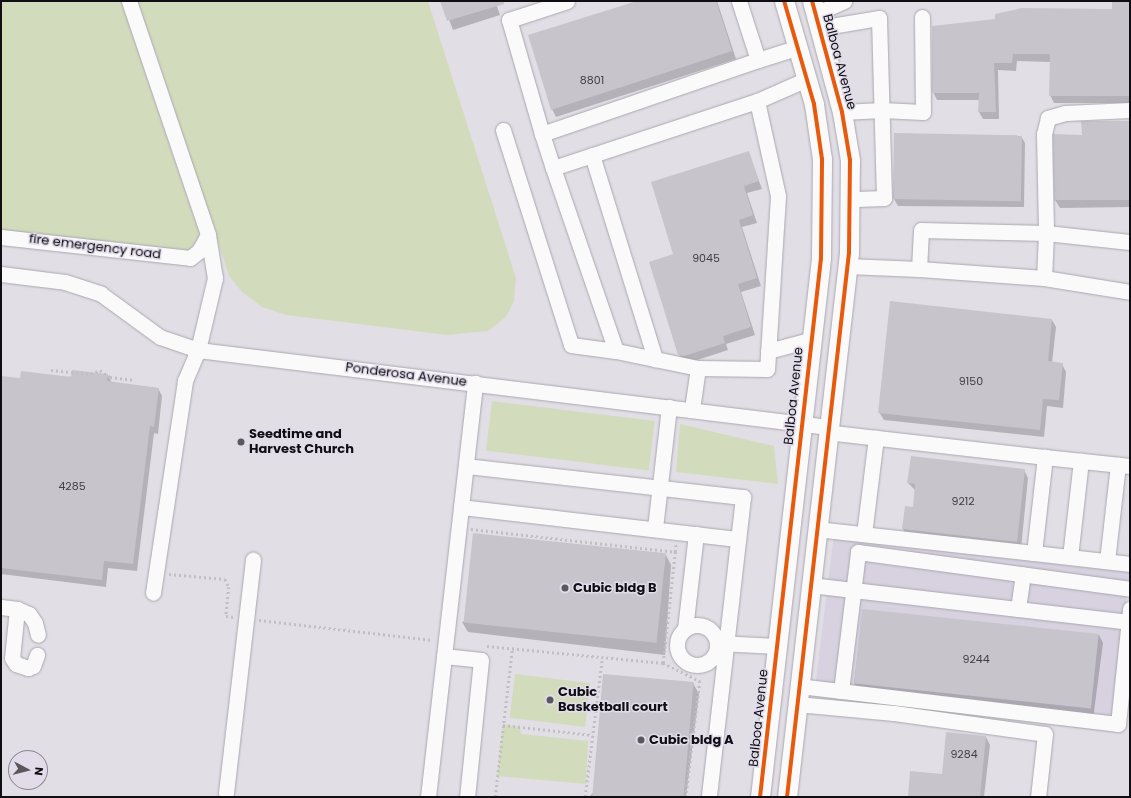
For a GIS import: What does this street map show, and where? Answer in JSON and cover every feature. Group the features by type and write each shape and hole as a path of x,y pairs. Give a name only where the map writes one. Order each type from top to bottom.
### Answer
{"main road":[{"name":"Balboa Avenue","path":"760,797 820,258 822,159 807,79 799,47 784,1"},
{"name":"Balboa Avenue","path":"787,797 827,429 847,266 850,160 842,112 815,14"}],"street":[{"path":"129,1 208,235 215,278 198,350 185,381 154,593"},
{"path":"567,1 508,20 553,168 616,351"},
{"path":"739,1 758,60"},
{"path":"815,14 844,1"},
{"path":"815,14 879,18 884,198 849,199"},
{"path":"842,112 882,110 923,112 922,17"},
{"path":"542,134 799,47"},
{"path":"553,168 757,101 807,79"},
{"path":"503,130 571,345 616,351 698,368 767,368 778,196 757,101"},
{"path":"1044,278 1046,234 1044,134 1048,118 1065,113 1130,110"},
{"path":"592,155 655,359"},
{"path":"919,269 921,230 1046,234 1130,242"},
{"path":"190,258 199,251 208,235"},
{"name":"fire emergency road","path":"1,236 190,258 208,269 215,278"},
{"path":"847,266 919,269 1044,278 1130,292"},
{"name":"Ponderosa Avenue","path":"1,274 65,282 101,294 160,337 198,350 801,422 827,429 876,438 1124,465"},
{"path":"768,352 810,340"},
{"path":"692,409 698,368"},
{"path":"428,797 475,384"},
{"path":"656,528 670,406"},
{"path":"864,534 876,438"},
{"path":"1034,553 1045,456"},
{"path":"1070,557 1081,460"},
{"path":"1107,561 1124,465"},
{"path":"466,466 743,497 722,642 709,797"},
{"path":"461,507 656,528 738,539"},
{"path":"816,529 1130,564"},
{"path":"685,629 696,534"},
{"path":"841,691 858,552 1130,589"},
{"path":"226,793 253,560"},
{"path":"1018,609 1022,574"},
{"path":"798,695 841,691 1118,724 1129,616 1018,609 810,585"},
{"path":"1,607 17,609 29,614 35,623 38,635"},
{"path":"17,609 12,658 16,664 28,668 33,666 37,655"},
{"path":"722,642 716,653 702,665 689,664 684,660 677,649 679,636 685,629 695,624 709,628 722,642 777,646"},
{"path":"444,656 481,660 467,797"},
{"path":"798,695 894,713 1045,734 1038,797"}],"path":[{"path":"51,370 91,374 100,370 110,377 136,380"},
{"path":"470,537 471,529 675,552"},
{"path":"663,663 676,540"},
{"path":"167,573 224,579 230,587 226,616 237,617"},
{"path":"256,620 437,640"},
{"path":"480,646 663,663 700,681 686,797"},
{"path":"495,797 512,649"},
{"path":"584,797 602,658"},
{"path":"503,725 592,735"}],"shaded area":[{"path":"834,534 1130,570 1110,732 814,696"}],"green space":[{"path":"1,1 121,1 199,232 198,244 183,253 1,232"},
{"path":"136,1 428,1 516,278 514,301 506,317 488,331 447,335 286,315 262,307 242,292 229,276 157,56"},
{"path":"492,401 655,421 649,471 486,451"},
{"path":"680,424 774,446 778,484 676,472"},
{"name":"Cubic Basketball court","path":"515,674 590,683 585,727 510,718"},
{"path":"503,725 520,727 521,734 588,741 586,784 497,776"}],"building":[{"path":"440,1 504,1 504,4 447,21"},
{"path":"637,1 716,1 732,51 551,110 528,35"},
{"path":"1112,1 1130,1 1130,96 1049,96 1050,54 1013,54 1012,63 994,63 996,112 978,112 979,93 932,93 932,26 995,19 995,14 1022,8 1112,9"},
{"path":"1081,121 1130,121 1130,200 1054,200 1053,134 1082,135"},
{"path":"894,133 1022,135 1021,201 893,199"},
{"path":"749,151 759,181 744,186 753,215 739,220 757,278 738,284 751,327 723,336 725,343 684,356 678,355 649,262 673,254 651,182"},
{"path":"890,301 1052,319 1048,361 1063,363 1059,400 1043,399 1040,430 878,413"},
{"path":"72,370 108,374 107,381 159,388 154,427 150,426 133,564 104,561 102,580 1,568 1,376 20,378 21,371 71,377"},
{"path":"911,456 1025,469 1017,542 902,529 905,506 913,507 915,484 907,483"},
{"name":"Cubic bldg B","path":"473,533 666,553 657,643 464,623"},
{"path":"862,609 1099,634 1091,708 854,684"},
{"name":"Cubic bldg A","path":"603,674 694,682 684,797 592,797"},
{"path":"946,732 986,736 980,797 908,797 910,771 942,774"}],"cycle path":[{"path":"760,797 821,258 822,159 814,104 784,1"},
{"path":"787,797 849,253 850,160 842,112 812,1"}],"place":[{"name":"Seedtime and Harvest Church","path":"241,442"},
{"name":"Cubic bldg B","path":"565,588"},
{"name":"Cubic Basketball court","path":"550,700"},
{"name":"Cubic bldg A","path":"641,740"}]}
